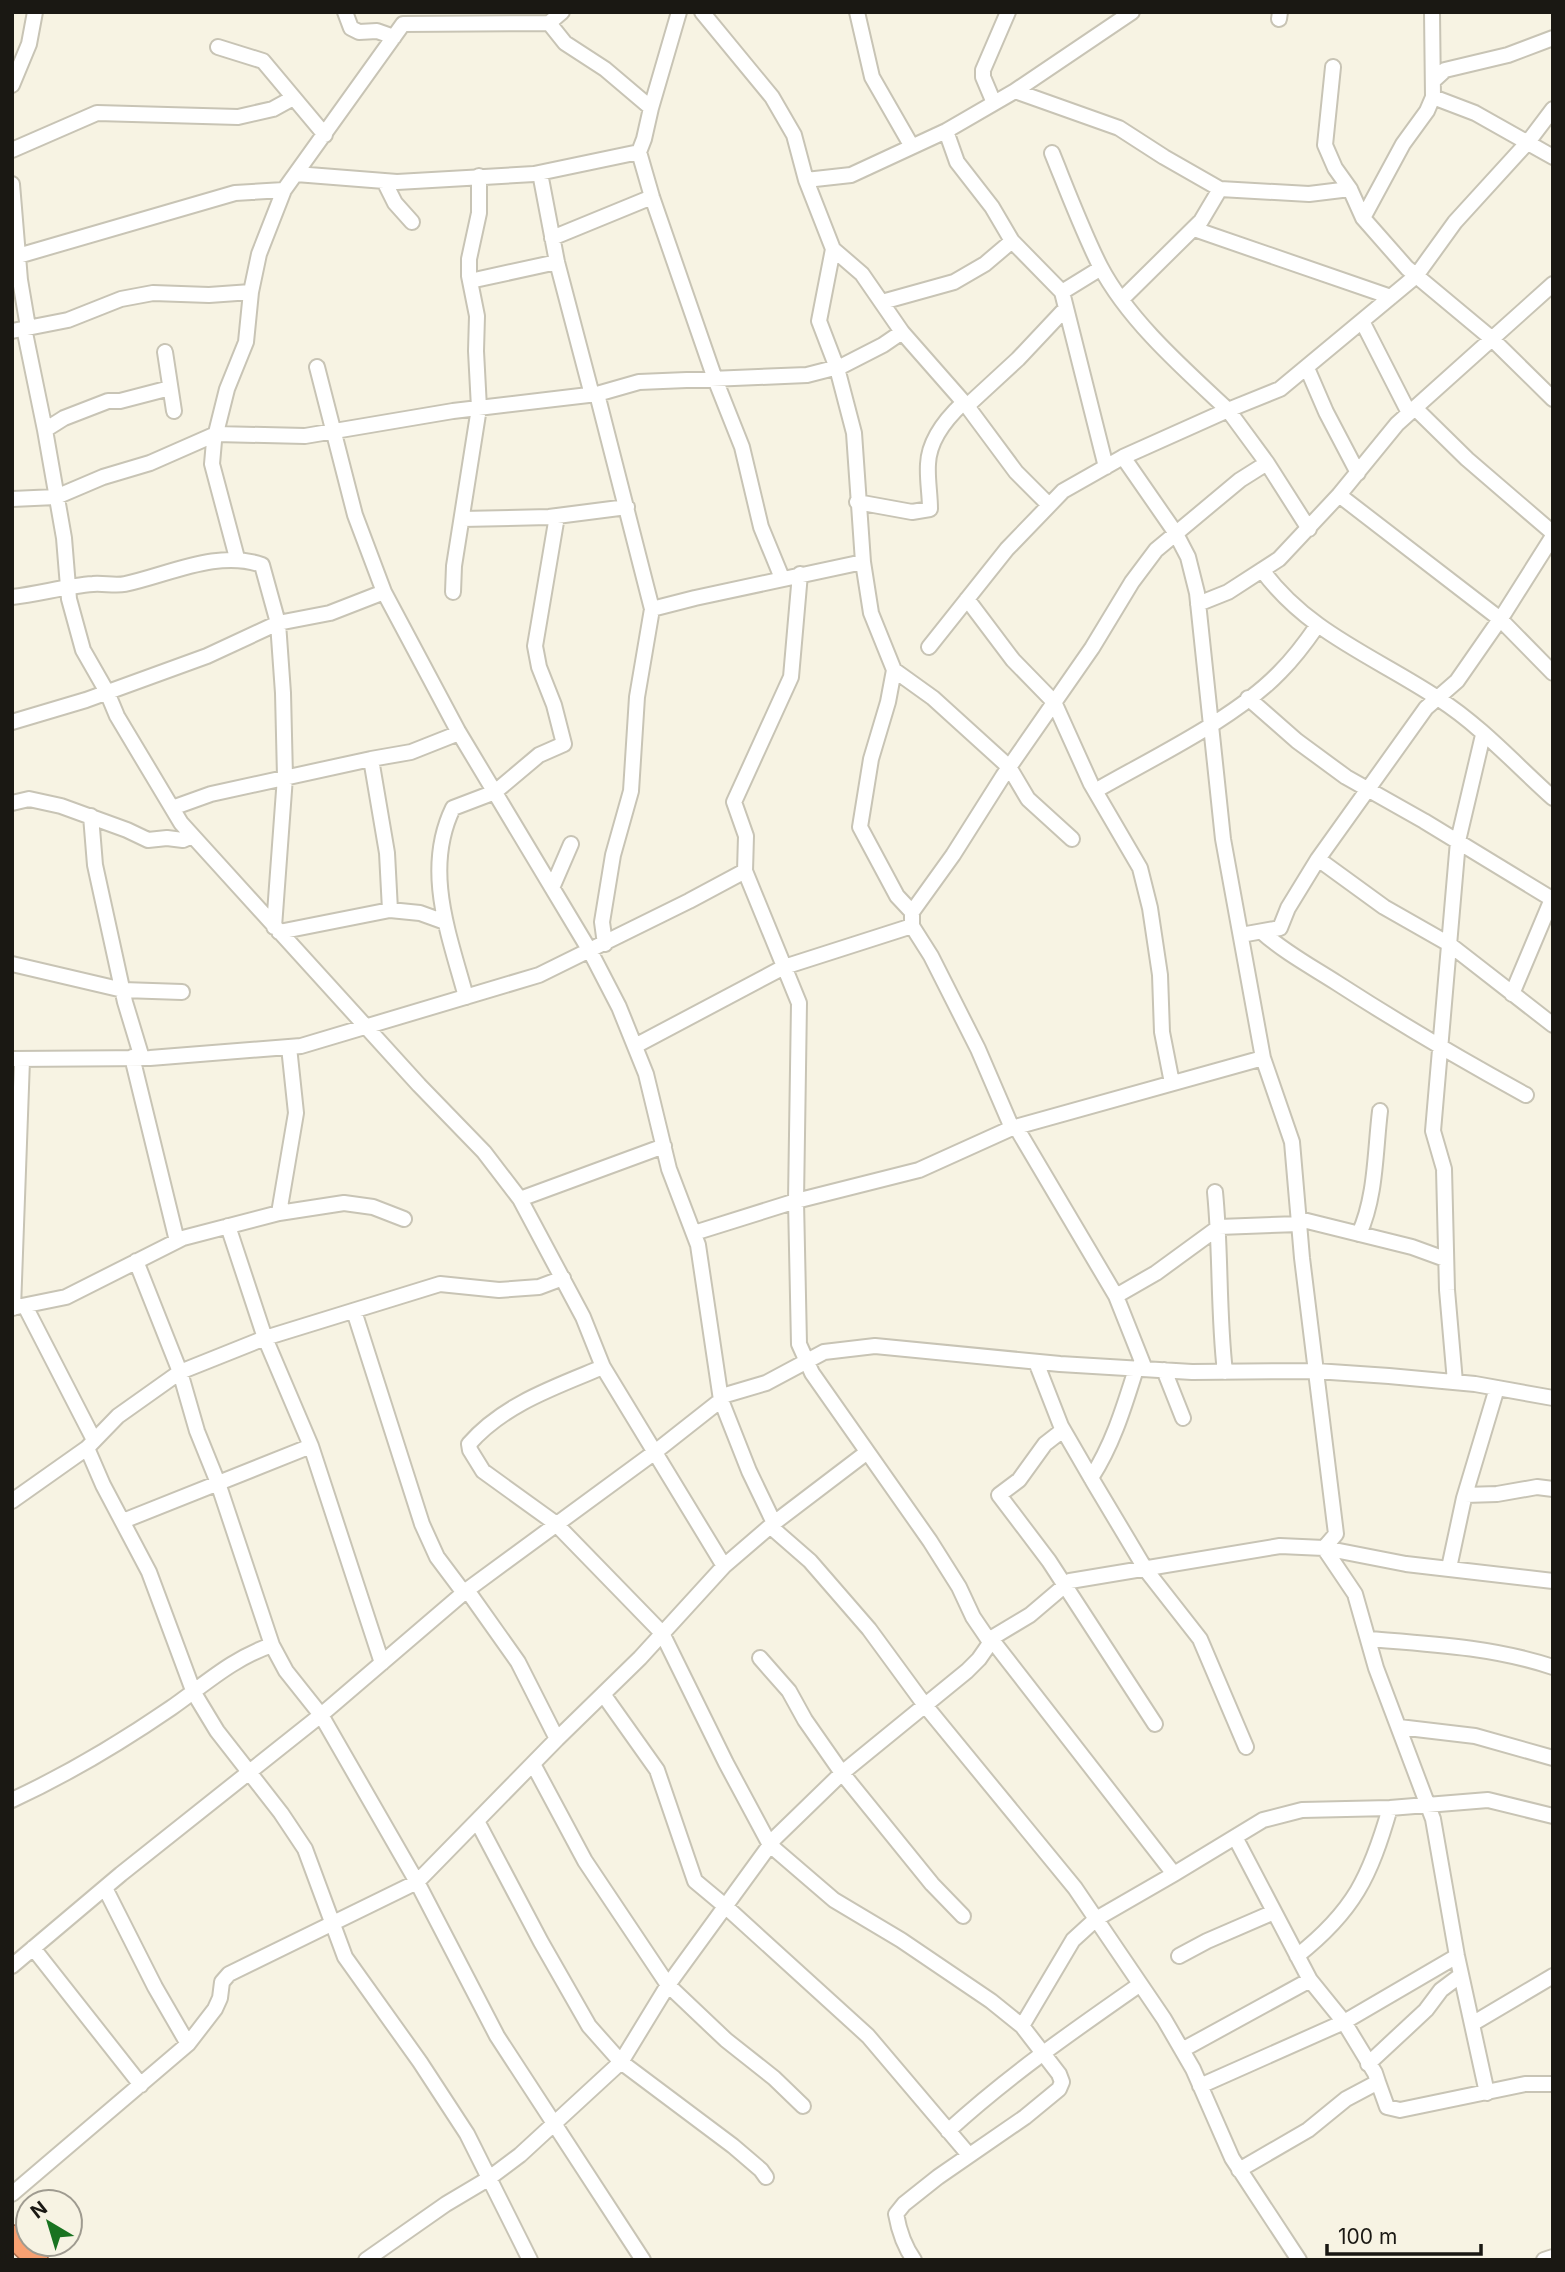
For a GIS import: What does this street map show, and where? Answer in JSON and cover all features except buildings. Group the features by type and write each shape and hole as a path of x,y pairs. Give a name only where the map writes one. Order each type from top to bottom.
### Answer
{"highway":[{"path":"12,2236 37,2260"}],"street":[{"path":"12,85 29,44 35,12"},
{"path":"345,12 351,29 359,32 461,18 549,23 562,12"},
{"path":"679,12 651,108 645,139 639,152 715,379 742,447 761,527 782,578"},
{"path":"702,12 772,97 794,135 806,180 833,249 862,274 902,332 965,404 1016,472 1049,505"},
{"path":"857,12 872,77 912,145"},
{"path":"994,103 983,78 984,71 1008,12"},
{"path":"806,180 850,175 946,131 1015,91 1132,12"},
{"path":"1363,218 1403,144 1427,111 1433,97 1435,13"},
{"path":"549,23 565,43 605,69 651,108"},
{"path":"237,558 212,464 227,389 246,342 251,292 259,254 284,190 399,25"},
{"path":"1433,81 1445,70 1508,55 1553,38"},
{"path":"218,47 263,61 324,135"},
{"path":"1333,67 1325,145 1335,168 1350,188 1363,218 1416,276 1491,338 1553,399"},
{"path":"1015,91 1119,128 1164,158 1220,189 1309,194 1350,188"},
{"path":"1433,97 1475,113 1553,157"},
{"path":"12,150 97,113 238,117 273,109 292,98"},
{"path":"929,648 1007,549 1063,491 1123,457 1280,389 1416,276 1455,222 1528,142 1553,109"},
{"path":"946,131 957,162 992,207 1012,241 1062,292 1105,467"},
{"path":"296,174 397,182 540,173 639,152"},
{"path":"1052,153 1101,268 1170,355 1228,410 1267,463 1309,529"},
{"path":"540,173 557,262 627,507 652,609 637,697 631,791 613,855 602,922 604,944"},
{"path":"453,592 454,566 479,408 477,316 468,259 479,214 479,176"},
{"path":"384,181 395,203 412,222"},
{"path":"12,184 21,329 45,430 64,538 69,599 83,650 107,692 117,716 172,808 192,835 418,1085 484,1152 520,1199 583,1317 603,1367 724,1566"},
{"path":"1123,298 1201,222 1220,189"},
{"path":"18,256 235,193 284,190"},
{"path":"552,238 652,197"},
{"path":"1194,229 1391,297"},
{"path":"882,302 954,282 985,264 1012,241"},
{"path":"833,249 819,321 837,369 854,433 857,502 871,612 894,670 888,702 871,759 860,827 931,956 1014,1127 1116,1296 1140,1369 1106,1455 1091,1478"},
{"path":"470,281 557,262"},
{"path":"1062,292 1101,268"},
{"path":"1198,604 1227,592 1279,559 1339,495 1397,424 1491,338 1551,288"},
{"path":"21,329 68,320 121,299 153,293 209,295 251,292"},
{"path":"857,502 912,512 930,509 928,463 935,440 950,415 1018,359 1066,308"},
{"path":"1241,935 1280,928 1287,908 1318,859 1426,708 1457,681 1553,535 1412,410 1362,321"},
{"path":"12,499 56,497 103,477 150,463 216,434 304,436 479,408 594,394 639,382 807,375 837,369 902,332"},
{"path":"165,352 174,411"},
{"path":"317,367 355,515 384,592 459,733 590,951 619,1007 635,1046 646,1074 669,1169 694,1233 722,1398 772,1525 810,1561 869,1629 924,1704 1075,1888 1164,2019 1200,2086 1232,2158 1298,2260"},
{"path":"1307,368 1326,412 1358,473"},
{"path":"45,430 64,418 108,401 120,401 170,388"},
{"path":"1123,457 1175,532 1188,557 1198,604 1223,839 1263,1058 1292,1142 1336,1534 1324,1548"},
{"path":"635,1046 784,967 912,919 1009,767 1156,550 1240,480 1267,463"},
{"path":"1339,495 1500,619 1553,673"},
{"path":"462,519 557,516 627,507"},
{"path":"466,997 445,922 439,881 443,828 453,808 495,792 539,755 564,744 554,705 539,667 535,646 557,516"},
{"path":"12,597 93,584 123,584 154,578 166,571 237,558 262,565 278,623 285,777 277,930"},
{"path":"652,609 863,562"},
{"path":"1262,570 1278,592 1317,626 1439,698 1471,722 1553,798"},
{"path":"800,574 791,677 734,802 746,836 745,871 799,1003 796,1201 799,1344 812,1373 960,1587 973,1618 1174,1874"},
{"path":"12,722 107,692 206,656 278,623 330,613 384,592"},
{"path":"967,599 1013,660 1054,702 1095,791 1140,868 1150,908 1160,975 1162,1032 1172,1083"},
{"path":"1095,791 1211,724 1248,698 1279,674 1317,626"},
{"path":"894,670 933,698 1009,767 1028,799 1072,839"},
{"path":"1248,698 1297,741 1346,777 1552,899 1512,994"},
{"path":"172,808 211,794 411,752 459,733"},
{"path":"1455,1382 1445,1259 1444,1169 1433,1130 1458,841 1483,735"},
{"path":"371,759 387,853 390,910"},
{"path":"12,803 39,800 91,816 148,840 183,840 192,835"},
{"path":"91,816 95,865 177,1241"},
{"path":"552,888 571,844"},
{"path":"1318,859 1384,907 1449,944 1553,1025"},
{"path":"530,2260 467,2134 420,2062 345,1957 304,1849 217,1731 194,1693 149,1572 103,1485 91,1444 17,1307 17,1060 137,1057 302,1046 539,975 745,871"},
{"path":"277,930 390,910 420,913 445,922"},
{"path":"1262,932 1284,950 1440,1047 1527,1096"},
{"path":"12,964 123,990 181,992"},
{"path":"279,1213 296,1113 289,1047"},
{"path":"694,1233 796,1201 919,1170 1014,1127 1263,1058"},
{"path":"1359,1234 1367,1218 1380,1111"},
{"path":"520,1199 664,1146"},
{"path":"1215,1192 1219,1227 1219,1325 1225,1372"},
{"path":"17,1307 66,1297 177,1241 279,1213 344,1203 373,1207 404,1219"},
{"path":"1116,1296 1156,1273 1219,1227 1299,1221 1359,1234 1445,1259"},
{"path":"228,1226 265,1338 311,1446 382,1663"},
{"path":"136,1261 180,1372 197,1431 218,1483 271,1645 286,1671 321,1715 417,1882 497,2036 643,2260"},
{"path":"12,1501 91,1444 118,1416 180,1372 265,1338 440,1284 499,1290 539,1287 563,1278"},
{"path":"354,1311 422,1524 436,1557 518,1662 557,1739"},
{"path":"12,1966 321,1715 465,1592 555,1523 655,1452 722,1398 766,1383 824,1352 875,1346 1140,1369 1316,1371 1455,1382 1553,1398"},
{"path":"1037,1362 1049,1400 1091,1478 1146,1570 1200,1639 1246,1747"},
{"path":"603,1367 530,1398 493,1419 469,1444 482,1471 555,1523 662,1633 726,1763 771,1845 834,1900 901,1940 991,2001 1022,2026 1059,2074 1062,2082 1059,2089 1025,2117 904,2204 896,2214 898,2228 914,2260"},
{"path":"1164,1370 1183,1418"},
{"path":"1449,1568 1465,1496 1497,1388"},
{"path":"1063,1430 1045,1444 1018,1480 999,1495 1065,1586 1155,1724"},
{"path":"123,1521 311,1446"},
{"path":"12,2194 188,2043 215,2008 220,1998 222,1982 229,1974 417,1882 603,1694 724,1566 772,1525 866,1453"},
{"path":"1465,1496 1537,1487 1553,1489"},
{"path":"366,2260 446,2204 488,2179 554,2125 621,2062 668,1985 771,1845 842,1773 967,1671 991,1641 1030,1615 1070,1581 1280,1546 1324,1548 1406,1564 1553,1581"},
{"path":"1324,1548 1355,1594 1368,1639 1433,1819 1457,1955 1487,2093"},
{"path":"1368,1639 1464,1646 1530,1659 1553,1667"},
{"path":"13,1799 116,1745 194,1693 229,1665 253,1651 271,1645"},
{"path":"760,1658 789,1690 805,1720 842,1773 932,1884 963,1916"},
{"path":"603,1694 657,1770 695,1881 868,2036 969,2155"},
{"path":"1399,1727 1475,1736 1553,1758"},
{"path":"533,1764 585,1861 668,1985 726,2040 774,2078 803,2106"},
{"path":"1022,2026 1073,1940 1096,1919 1264,1820 1302,1810 1390,1808 1489,1800 1553,1816"},
{"path":"1297,1956 1322,1937 1357,1896 1377,1853 1390,1808"},
{"path":"477,1821 589,2026 621,2062 733,2146 766,2177"},
{"path":"1235,1838 1310,1980 1344,2022 1368,2064 1387,2107 1400,2110 1525,2084 1553,2084"},
{"path":"105,1888 155,1987 188,2043"},
{"path":"1179,1956 1274,1912"},
{"path":"33,1948 141,2085"},
{"path":"1200,2086 1344,2022 1457,1955"},
{"path":"1368,2064 1426,2010 1441,1990 1461,1975"},
{"path":"1472,2024 1553,1976"},
{"path":"1182,2050 1310,1980"},
{"path":"948,2131 991,2092 1041,2053 1139,1985"},
{"path":"1239,2170 1308,2130 1346,2099 1378,2082"},
{"path":"1544,2260 1553,2257"}]}
